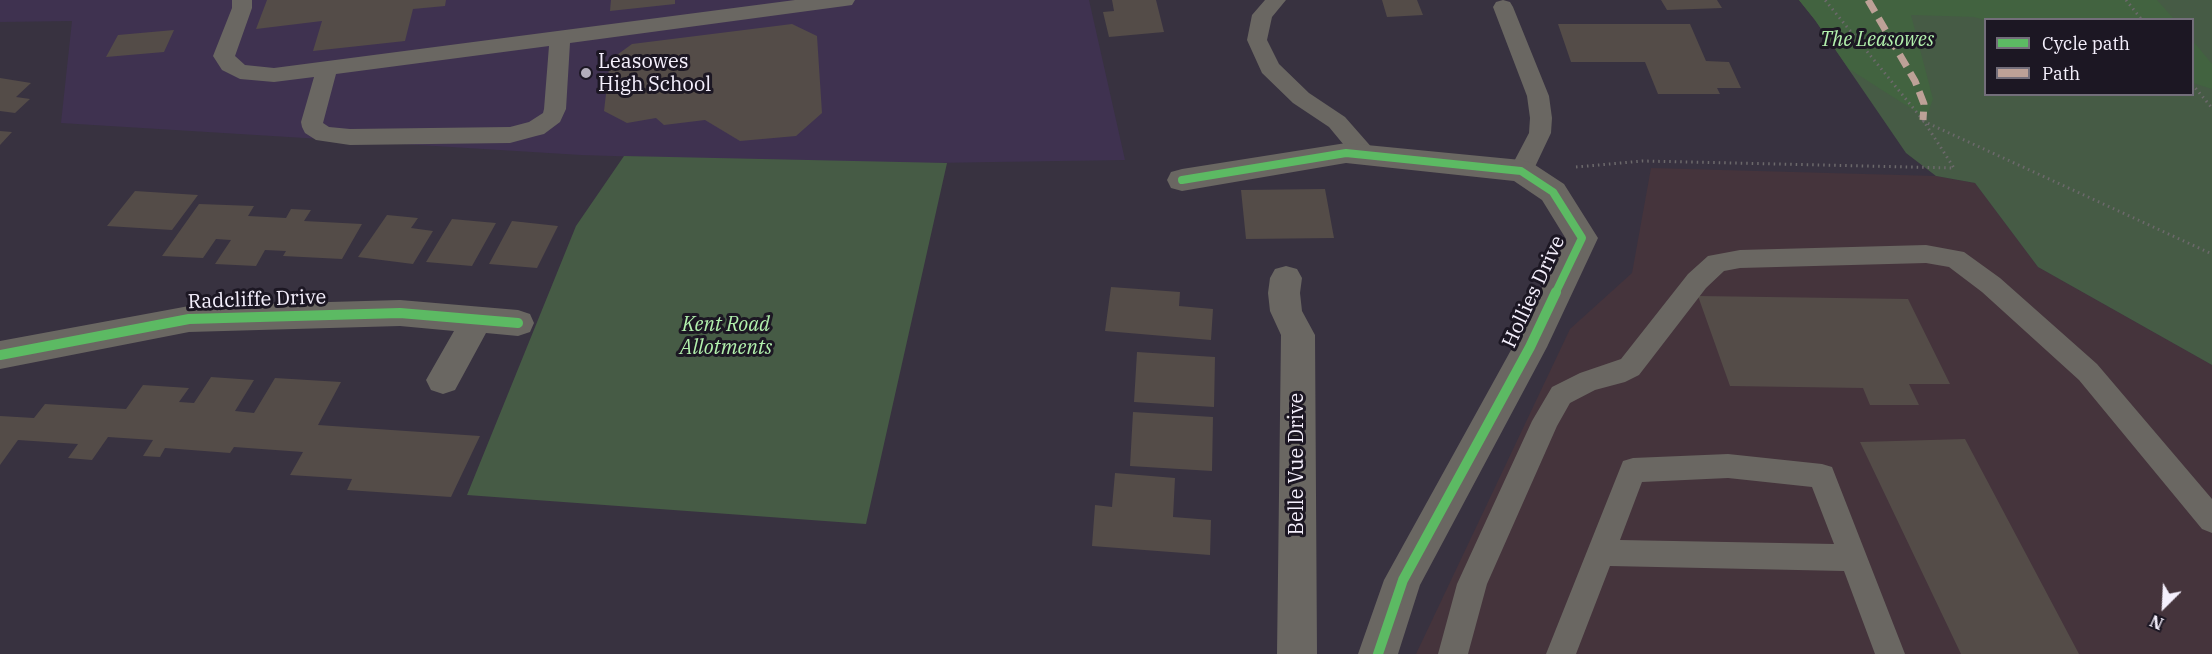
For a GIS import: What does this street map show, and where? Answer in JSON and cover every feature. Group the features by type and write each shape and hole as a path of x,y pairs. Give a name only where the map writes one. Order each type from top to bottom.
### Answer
{"street":[{"name":"Hollies Drive","path":"1182,180 1346,153 1521,171 1553,192 1582,238 1530,347 1403,580 1378,654"},
{"name":"Belle Vue Drive","path":"1286,278 1284,293 1286,311 1298,335 1297,654"},
{"name":"Radcliffe Drive","path":"0,355 189,319 400,313 518,323"},
{"path":"443,380 477,320"}],"lane":[{"path":"242,0 242,8 224,56 230,65 240,72 274,75 845,0"},
{"path":"1276,0 1262,15 1257,40 1270,68 1301,98 1337,122 1366,156"},
{"path":"1503,7 1538,96 1542,118 1540,133 1521,171"},
{"path":"327,68 312,122 313,128 324,134 350,137 510,135 536,128 552,117 555,109 560,37"},
{"path":"1453,654 1472,584 1546,421 1562,395 1589,381 1616,374 1630,367 1697,281 1717,263 1926,254 1955,259 1991,285 2088,372 2212,520"},
{"path":"1561,654 1633,470 1728,466 1822,476 1890,654"},
{"path":"1601,554 1853,558"}],"path":[{"path":"1521,171 1643,161 1954,168 1923,120 1825,0"},
{"path":"2126,0 2140,18"},
{"path":"2194,85 2212,108"},
{"path":"1923,120 2212,254"}],"shaded area":[{"name":"Leasowes High School","path":"0,0 1089,0 1125,160 865,164 581,155 61,123 72,21 0,22"},
{"path":"1651,168 1936,176 1975,183 2038,267 2212,365 2212,654 1416,654 1570,329 1632,273"}],"green space":[{"path":"1799,0 2212,0 2212,365 2038,267 1975,183 1936,176 1906,153"},
{"name":"The Leasowes","path":"1799,0 2157,0 2173,18 1984,20 1974,17 1911,15 1933,99 1926,118 1849,69"},
{"path":"2194,42 2212,64 2212,89 2194,83"},
{"name":"Kent Road Allotments","path":"624,156 947,163 866,524 467,495 576,226"}],"building":[{"path":"267,0 446,0 445,6 413,9 405,41 313,51 322,21 256,29"},
{"path":"611,0 675,0 675,4 610,11"},
{"path":"1112,0 1156,0 1164,32 1109,37 1103,12 1114,11"},
{"path":"1382,0 1417,0 1423,15 1387,17"},
{"path":"1661,0 1717,0 1722,8 1667,10"},
{"path":"792,24 817,36 822,113 796,136 740,141 705,120 664,125 656,118 627,123 604,111 610,60 632,44"},
{"path":"1558,24 1690,24 1706,61 1729,62 1741,88 1717,88 1720,94 1658,94 1645,62 1571,62"},
{"path":"174,30 164,52 106,57 118,35"},
{"path":"0,78 31,83 16,97 30,99 15,113 0,111"},
{"path":"0,131 12,132 0,145"},
{"path":"1325,189 1334,238 1246,239 1241,190"},
{"path":"135,191 198,195 172,230 107,226"},
{"path":"199,204 254,206 248,216 286,218 291,209 311,210 304,221 362,224 342,259 283,256 286,251 265,250 256,266 215,264 231,240 216,239 203,258 162,256"},
{"path":"387,215 418,218 411,228 433,231 413,264 358,257"},
{"path":"452,219 496,223 472,266 426,262"},
{"path":"512,221 558,226 537,268 489,264"},
{"path":"1111,287 1180,292 1179,306 1213,309 1211,340 1105,331"},
{"path":"1698,296 1908,299 1950,384 1909,384 1919,405 1870,405 1863,388 1730,386"},
{"path":"1137,352 1215,357 1214,407 1134,402"},
{"path":"211,377 254,380 235,411 254,413 275,378 341,382 318,425 480,436 451,497 347,490 352,479 290,475 303,452 234,447 230,453 165,448 160,457 143,456 153,440 108,437 92,460 68,458 78,444 18,440 0,465 0,416 34,418 45,404 126,409 143,385 189,388 179,402 194,403"},
{"path":"1133,412 1213,417 1212,471 1130,466"},
{"path":"1965,439 2079,654 1961,654 1860,442"},
{"path":"1115,473 1175,478 1173,517 1211,520 1210,555 1092,546 1095,505 1112,507"}],"marked path":[{"path":"1868,0 1915,81 1924,104 1923,120"}],"cycle path":[{"path":"1182,180 1346,153 1521,171 1553,192 1582,238 1530,347 1403,580 1378,654"},
{"path":"0,355 189,319 400,313 518,323"}],"place":[{"name":"Leasowes High School","path":"586,73"}]}
